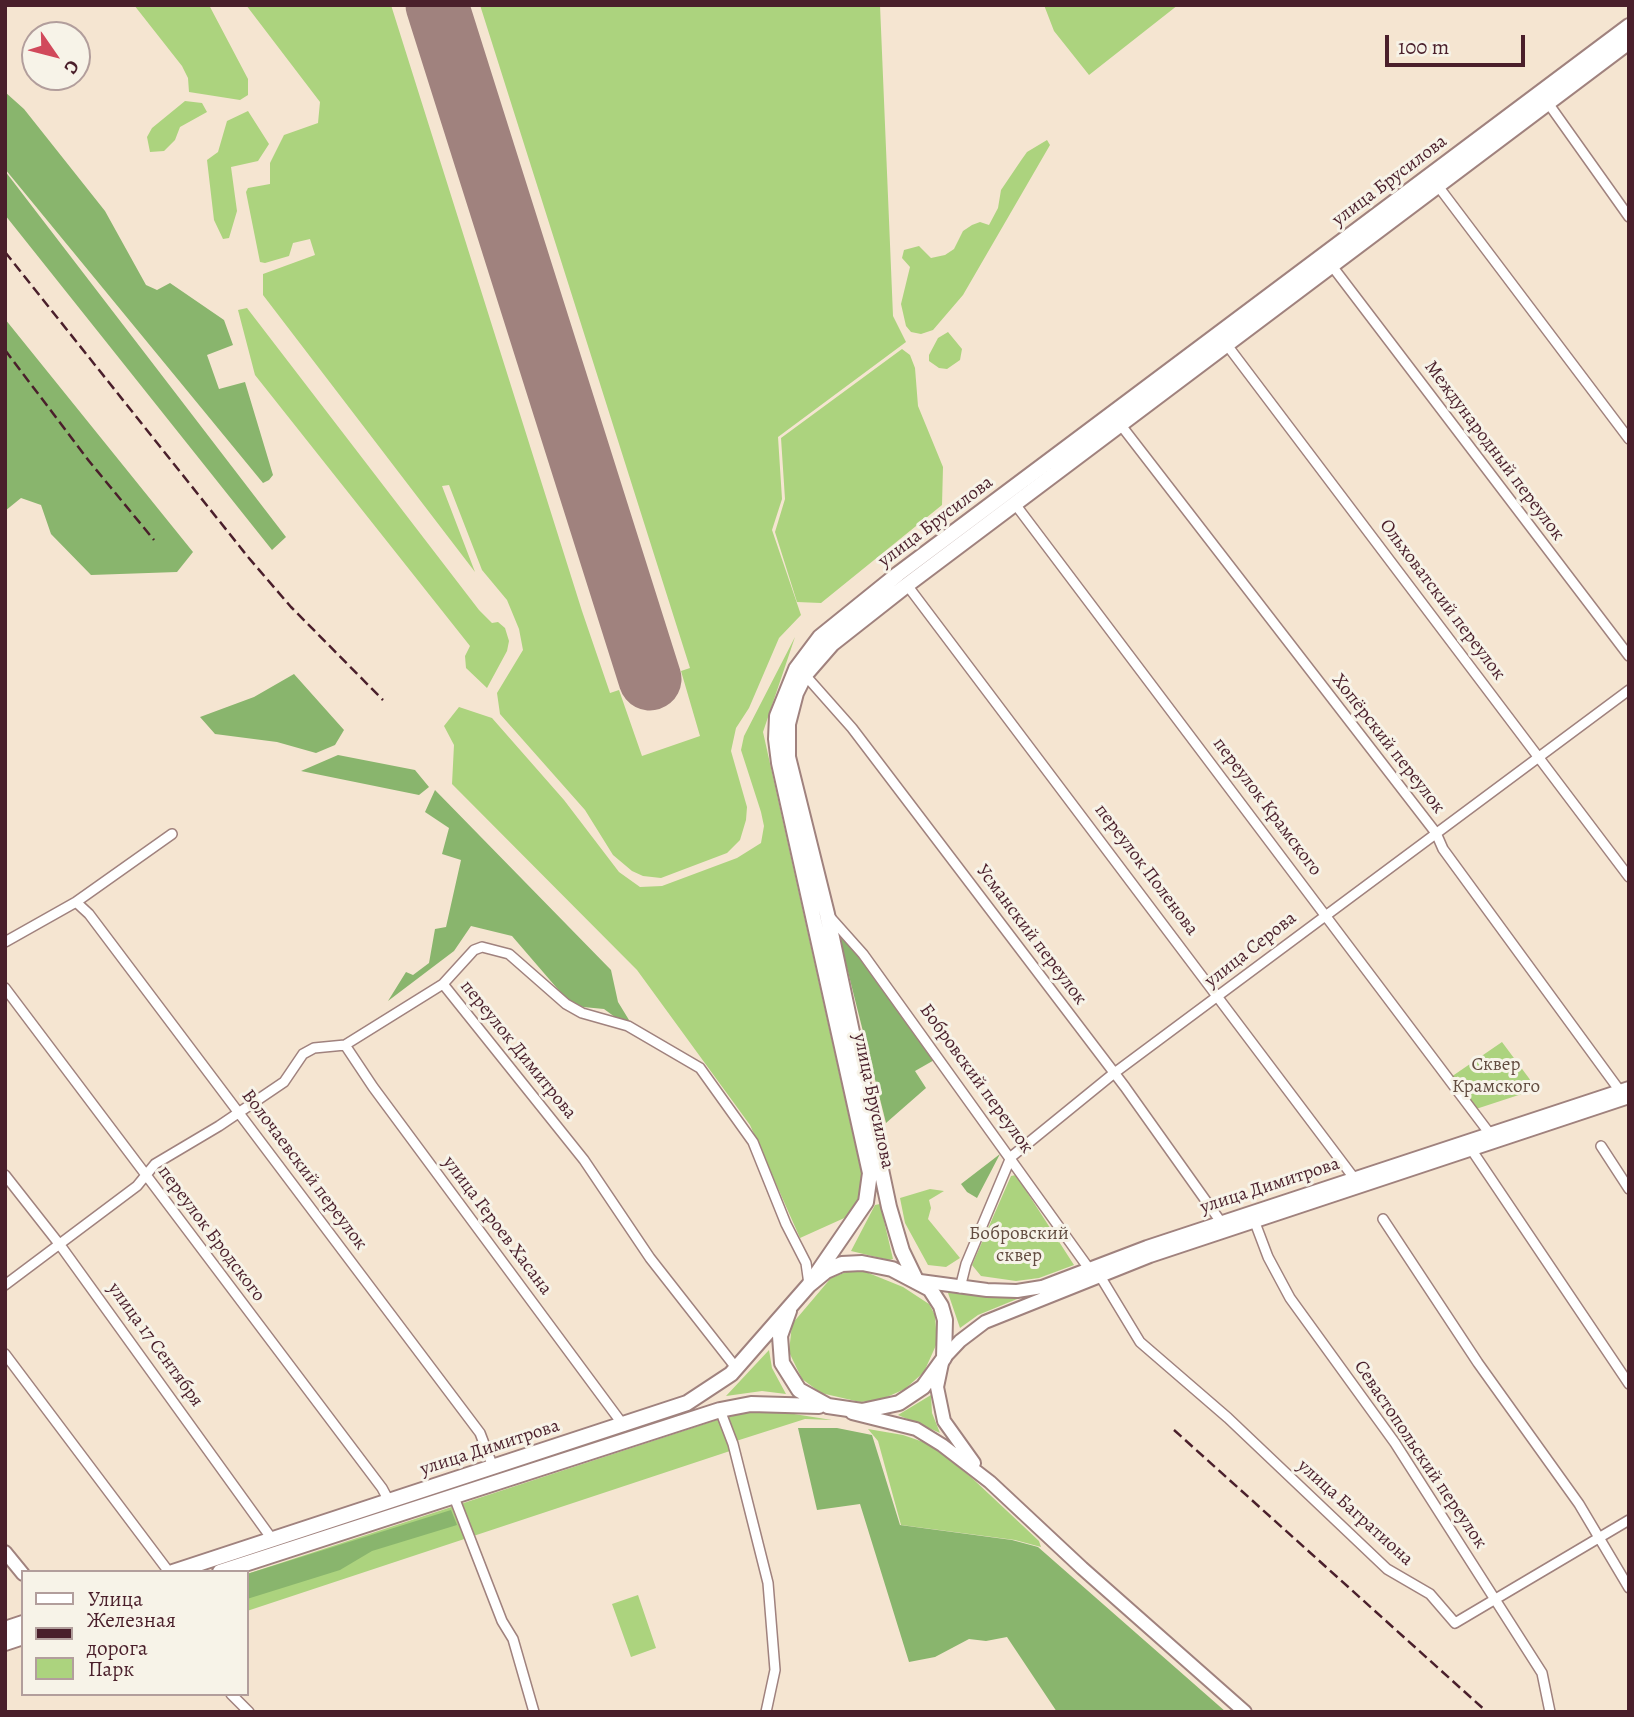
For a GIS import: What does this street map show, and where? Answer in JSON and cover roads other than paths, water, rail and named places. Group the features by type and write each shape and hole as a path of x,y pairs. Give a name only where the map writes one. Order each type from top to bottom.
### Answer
{"main road":[{"name":"улица Брусилова","path":"808,1285 866,1202 870,1173 779,763 777,716 796,669 820,637 898,574 1275,300 1629,26"},
{"name":"улица Брусилова","path":"918,1280 902,1251 889,1207 828,914 788,757 788,724 796,693 805,675 832,644 1227,345 1275,300 1332,265 1629,42"},
{"name":"улица Димитрова","path":"226,1570 720,1410 751,1404 871,1411 899,1403 923,1387 960,1341 985,1322 1095,1273 1221,1222 1626,1092"},
{"name":"улица Димитрова","path":"177,1570 624,1426 695,1399 737,1369 789,1311 808,1285 826,1270 849,1263 882,1266 918,1280 960,1288 1017,1291 1042,1287 1095,1273 1471,1149 1626,1092"},
{"name":"улица Димитрова","path":"918,1280 934,1294 944,1313 943,1360"},
{"name":"улица Димитрова","path":"789,1311 780,1336 782,1363 799,1390 834,1408"},
{"path":"943,1360 937,1387 944,1421 990,1482"},
{"path":"834,1408 916,1429 942,1445 990,1482 1082,1569 1245,1712"},
{"path":"5,1552 21,1572"}],"street":[{"path":"1548,103 1629,217"},
{"path":"1438,186 1629,439"},
{"name":"Международный переулок","path":"1332,265 1629,656"},
{"name":"Ольховатский переулок","path":"1227,345 1629,877"},
{"name":"Хопёрский переулок","path":"1120,424 1436,833 1443,849 1626,1092"},
{"name":"переулок Крамского","path":"1015,503 1490,1134"},
{"name":"переулок Поленова","path":"907,585 1220,996 1354,1178"},
{"name":"Усманский переулок","path":"805,675 852,729 1169,1145 1221,1222"},
{"name":"улица Серова","path":"960,1288 966,1264 1012,1157 1113,1074 1629,690"},
{"path":"5,942 76,902 172,834"},
{"name":"Волочаевский переулок","path":"76,902 89,914 480,1433 493,1467"},
{"name":"Бобровский переулок","path":"828,914 863,954 1095,1273"},
{"path":"443,984 474,950 482,947 496,948 509,954 566,1004 582,1013 628,1026 700,1068 754,1142 786,1224 806,1263 808,1285"},
{"name":"переулок Димитрова","path":"5,1285 60,1245 155,1164 284,1082 303,1054 314,1048 345,1045 443,984 584,1160 658,1268 737,1369"},
{"name":"переулок Бродского","path":"5,988 144,1176 382,1488 389,1501"},
{"name":"улица Героев Хасана","path":"345,1045 373,1087 624,1426"},
{"path":"1601,1146 1629,1189"},
{"path":"1471,1149 1629,1384"},
{"name":"улица 17 Сентября","path":"5,1175 60,1245 272,1539"},
{"path":"1383,1219 1478,1363 1578,1504 1629,1588"},
{"name":"Севастопольский переулок","path":"1255,1220 1268,1257 1290,1298 1395,1443 1542,1673 1550,1712"},
{"name":"улица Багратиона","path":"1095,1273 1140,1342 1228,1418 1387,1569 1430,1594 1455,1623 1597,1536 1629,1520"},
{"path":"5,1354 169,1570"},
{"path":"720,1410 733,1444 768,1583 775,1670 766,1712"},
{"path":"454,1497 502,1621 513,1639 534,1712"},
{"path":"233,1696 249,1712"}],"railway":[{"path":"5,252 248,557 291,607 383,700"},
{"path":"5,350 89,461 154,540"},
{"path":"1174,1430 1487,1712"}],"park label":[{"name":"Сквер Крамского","path":"1496,1076"},
{"name":"Бобровский сквер","path":"1019,1245"}]}
